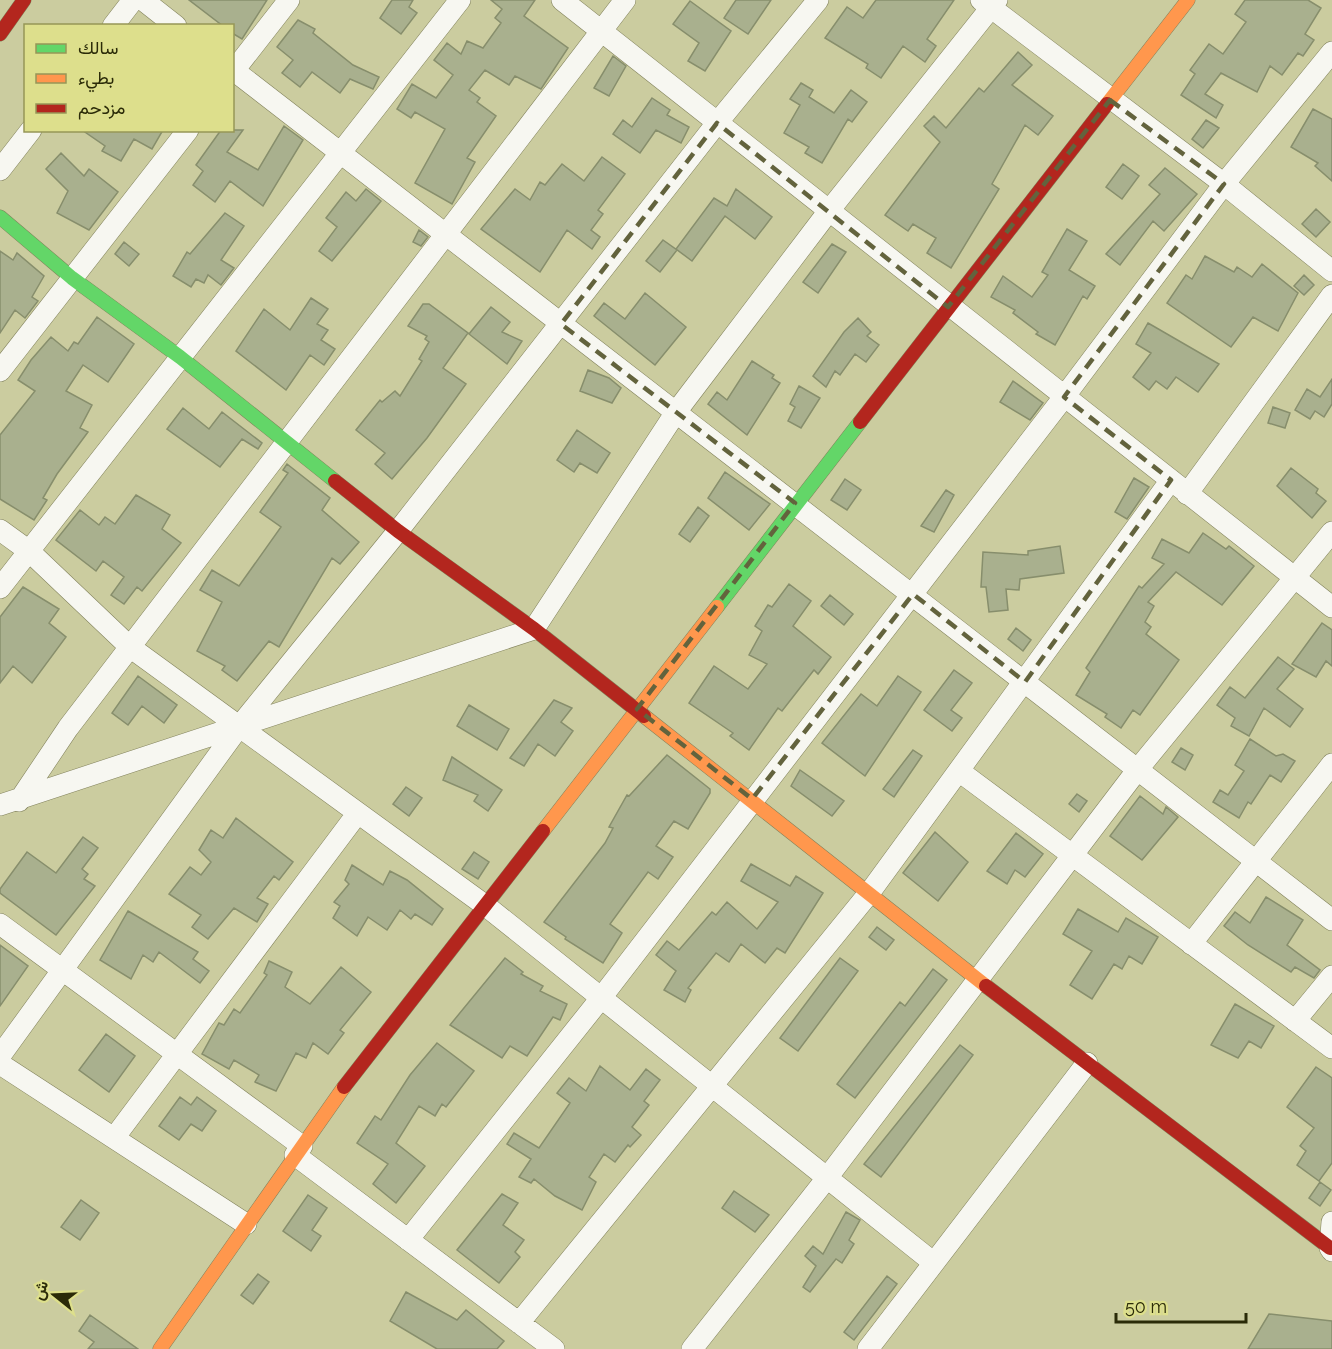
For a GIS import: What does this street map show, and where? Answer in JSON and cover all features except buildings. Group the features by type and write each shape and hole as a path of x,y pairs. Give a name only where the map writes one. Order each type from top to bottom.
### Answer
{"street":[{"path":"0,34 24,0"},
{"path":"115,24 133,0"},
{"path":"143,0 173,24"},
{"path":"234,70 290,0"},
{"path":"0,588 460,0"},
{"path":"562,0 948,307 1332,607"},
{"path":"10,803 625,0"},
{"path":"0,1056 238,728 398,531 717,123 818,0"},
{"path":"160,1349 298,1150 795,503 1188,0"},
{"path":"10,803 534,628 676,412 989,3 1110,100 1224,184 1332,271"},
{"path":"408,1240 601,998 1064,397 1224,184 1332,52"},
{"path":"234,72 341,152 444,236 913,594 1332,921"},
{"path":"0,170 29,132"},
{"path":"0,371 186,132"},
{"path":"0,217 72,278 180,357 398,531 534,628 870,892 978,980 1331,1249"},
{"path":"1187,494 1332,295"},
{"path":"519,1323 870,892 1170,480"},
{"path":"0,530 29,551 130,647 238,728 486,906 934,1263"},
{"path":"692,1349 828,1178 1071,854 1332,532"},
{"path":"1191,944 1332,764"},
{"path":"959,771 1332,1048"},
{"path":"114,1138 357,814"},
{"path":"0,924 176,1053 408,1240 554,1349"},
{"path":"1296,1021 1332,976"},
{"path":"868,1349 1087,1063"},
{"path":"0,1064 246,1224"},
{"path":"1331,1249 1332,1222"}],"highlighted area":[{"path":"1110,100 1224,184 1064,397 1171,480 1025,682 913,594 752,799 637,709 795,503 561,324 717,123 948,307"}],"traffic: fast":[{"path":"0,217 72,278 180,357 335,481"},
{"path":"717,607 860,422"}],"traffic: slow":[{"path":"1107,104 1188,0"},
{"path":"543,831 717,607"},
{"path":"644,716 986,986"},
{"path":"160,1349 344,1087"}],"traffic: jam":[{"path":"0,34 24,0"},
{"path":"860,422 1107,104"},
{"path":"335,481 398,531 534,629 644,716"},
{"path":"344,1087 543,831"},
{"path":"986,986 1330,1248"}]}
